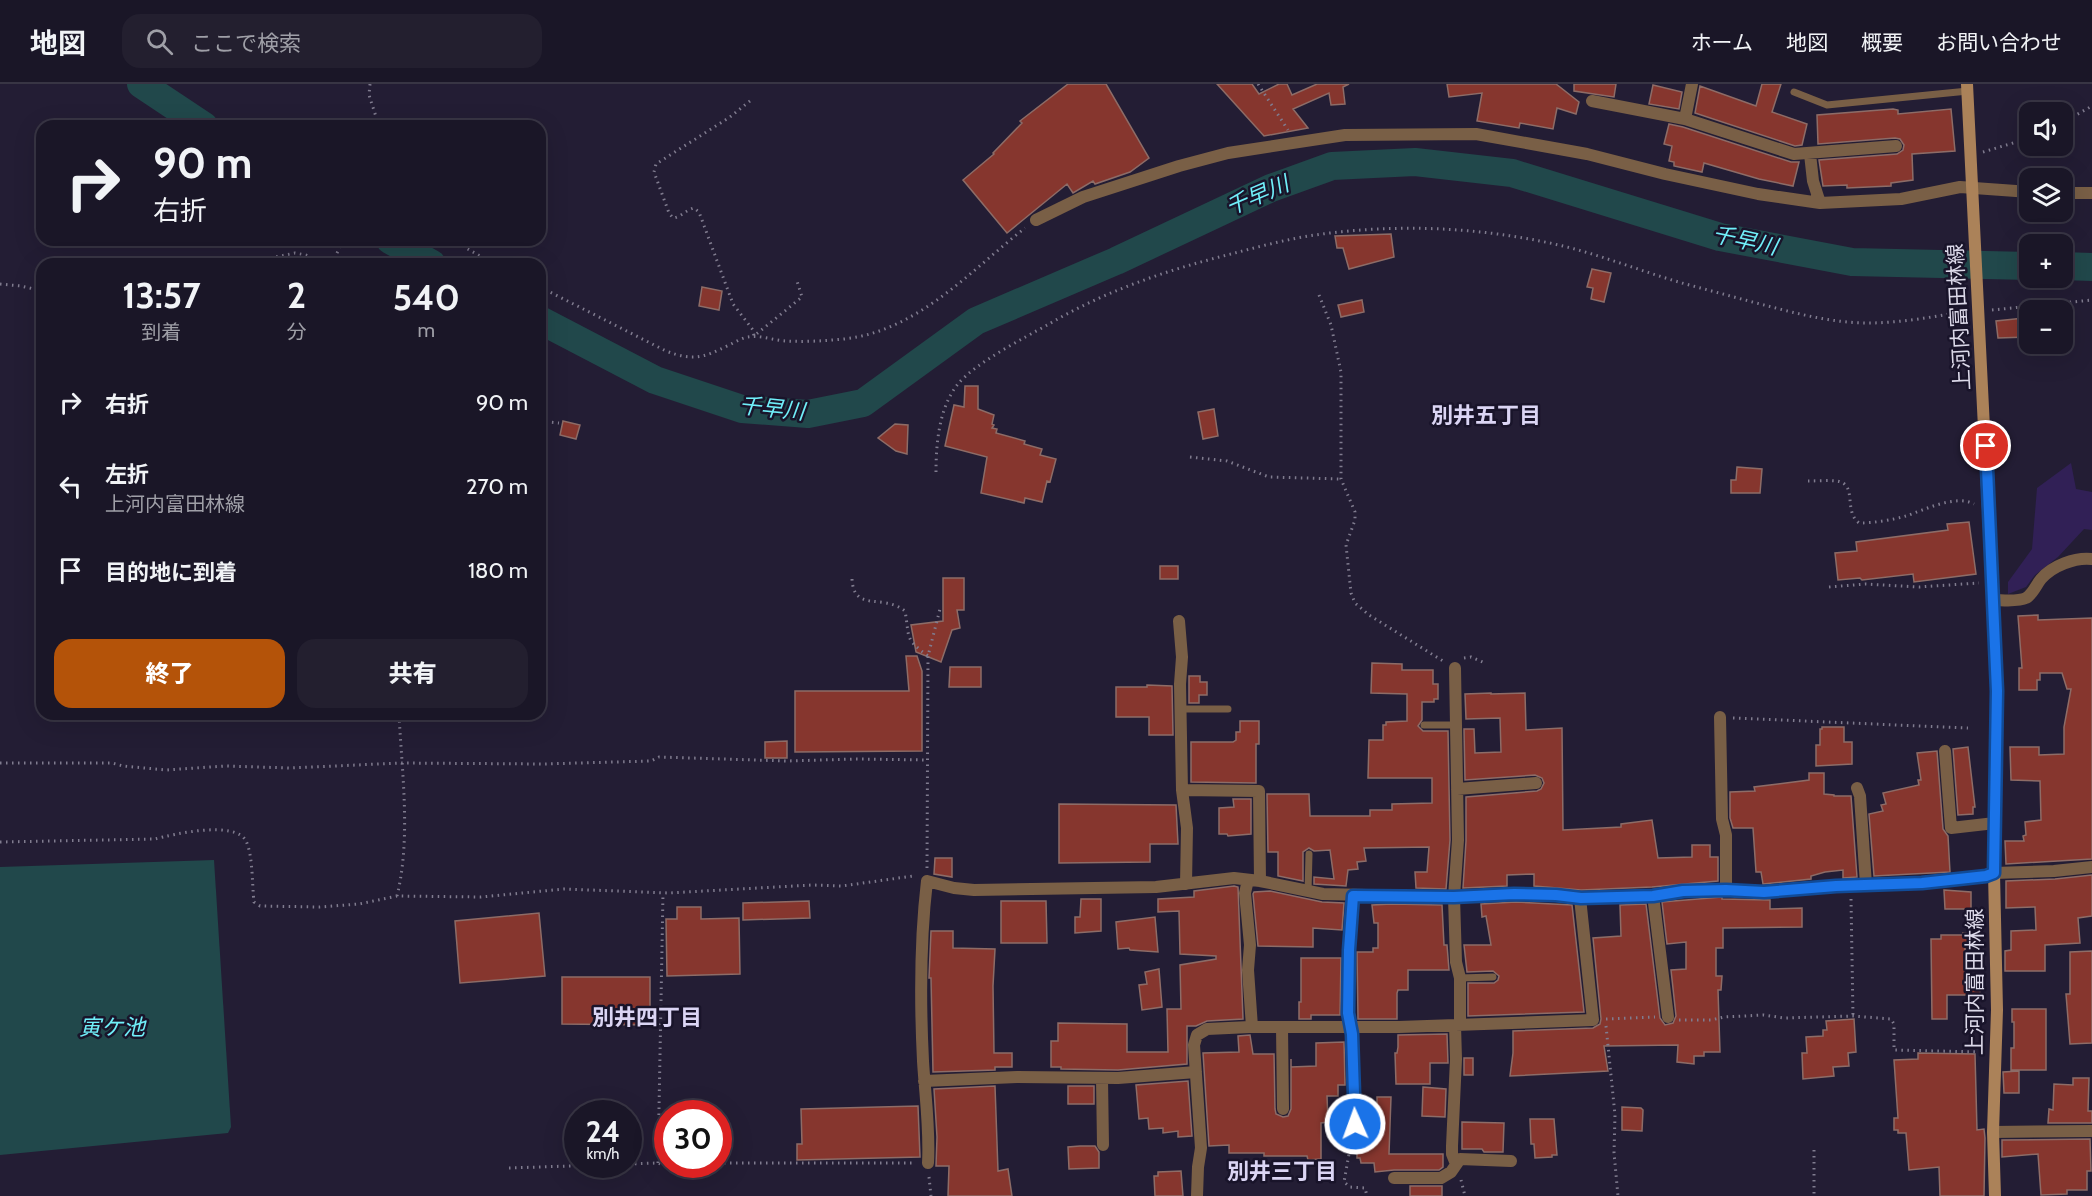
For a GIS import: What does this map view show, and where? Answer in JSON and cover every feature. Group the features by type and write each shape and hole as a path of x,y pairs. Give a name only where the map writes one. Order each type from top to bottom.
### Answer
{"main road":[{"name":"上河内富田林線","path":"1967,88 1990,514 1997,691 1994,873 1993,1132 1995,1196"}],"street":[{"path":"1685,119 1692,84"},
{"path":"1592,101 1685,119 1794,154 1896,146"},
{"path":"1036,220 1083,197 1131,180 1228,153 1345,135 1476,134 1587,154 1758,194 1820,203 1901,199 1960,187 1972,193 2019,192"},
{"path":"1810,154 1813,181 1820,203"},
{"path":"2073,193 2092,193"},
{"path":"1993,600 2025,599 2042,577 2066,562 2081,558 2092,559"},
{"path":"1179,621 1182,657 1182,790 1187,828 1186,884"},
{"path":"1455,668 1458,840 1454,897 1456,952 1460,978 1452,1146 1456,1164"},
{"path":"1719,717 1722,819 1726,835 1726,890"},
{"path":"1945,751 1952,828 1995,823"},
{"path":"1457,789 1536,783"},
{"path":"1857,788 1860,796 1866,885"},
{"path":"1182,790 1259,791 1254,880 1245,893 1250,945 1248,970 1252,1027"},
{"path":"928,1163 929,1138 921,1022 922,919 927,881 974,890 1156,887 1234,878 1308,892 1353,896 1454,897 1514,894 1580,898 1653,896 1683,891 1764,892 1850,885 1922,883 1986,876 1994,873 2092,867"},
{"path":"1353,896 1348,1013 1352,1034 1355,1124"},
{"path":"1653,896 1668,1017"},
{"path":"1197,1196 1201,1148 1194,1045 1197,1035 1207,1029 1252,1027 1458,1025 1599,1020 1580,898"},
{"path":"1282,1027 1283,1109"},
{"path":"924,1081 1017,1077 1102,1079 1154,1077 1196,1072"},
{"path":"1102,1079 1103,1145"},
{"path":"1993,1132 2092,1131"},
{"path":"1394,1178 1441,1178 1451,1172 1460,1159 1511,1161"}],"lane":[{"path":"1794,92 1827,105 1967,88"},
{"path":"1181,709 1228,709"},
{"path":"1424,724 1456,724"},
{"path":"1308,892 1309,854"},
{"path":"1460,978 1493,977"}],"path":[{"path":"370,84 369,95 377,120"},
{"path":"1258,84 1295,142"},
{"path":"750,100 730,117 656,164 654,172 673,218 678,218 694,208 699,212 733,304 753,330 754,336"},
{"path":"2073,117 2092,106"},
{"path":"1970,153 1981,153 2019,141"},
{"path":"546,290 666,351 689,358 698,358 714,352 745,337 754,336 800,342 845,339 869,335 900,324 927,308 1036,220"},
{"path":"936,472 939,437 949,398 967,375 984,363 1082,305 1119,289 1185,265 1312,236 1408,227 1510,236 1568,248 1684,284 1798,314 1847,322 1900,321 1966,311 1978,306 2092,300"},
{"path":"462,246 484,258"},
{"path":"271,258 296,253 312,258"},
{"path":"754,336 802,297 797,281"},
{"path":"0,284 36,290"},
{"path":"1319,295 1331,325 1341,372 1341,479 1355,520 1346,545 1351,593 1355,603 1369,615 1455,668 1465,657 1485,663"},
{"path":"546,420 559,423"},
{"path":"1190,457 1227,461 1269,477 1341,479"},
{"path":"1808,481 1845,483 1849,488 1850,509 1859,523 1905,516 1930,506 1964,501 1971,502 1982,513 1990,514"},
{"path":"852,579 852,590 855,595 864,600 895,603 904,611 908,638 928,656"},
{"path":"1829,587 1865,584 1918,588 1992,582"},
{"path":"0,842 155,839 204,831 231,830 240,833 249,850 254,902 260,906 320,907 358,904 397,896 481,897 564,889 663,893 812,885 842,886 918,876 927,881 928,656 940,609"},
{"path":"1719,717 1968,728"},
{"path":"397,896 403,871 399,720"},
{"path":"0,763 112,763 166,770 225,766 290,768 401,763 543,764 651,761 659,757 786,761 928,760"},
{"path":"1850,885 1853,1016"},
{"path":"659,1100 663,893"},
{"path":"1618,1196 1614,1153 1615,1115 1599,1020 1668,1017 1681,1020 1711,1020 1764,1015 1784,1018 1853,1016 1891,1019 1894,1024 1894,1050 1995,1052"},
{"path":"1355,1124 1344,1182 1350,1187 1365,1188 1367,1196"},
{"path":"1814,1150 1814,1196"},
{"path":"510,1168 654,1163"},
{"path":"732,1163 928,1163 931,1196"}],"shaded area":[{"path":"2071,463 2076,489 2092,492 2092,530 2084,529 2058,557 2035,575 2026,587 2008,594 2008,582 2032,549 2037,488"}],"water":[{"name":"寅ケ池","path":"214,860 231,1127 228,1133 0,1155 0,867"}],"building":[{"path":"1068,84 1106,84 1149,158 1130,172 1095,184 1093,181 1073,193 1067,184 1007,233 963,180 994,154 1022,123 1020,121"},
{"path":"1217,84 1252,84 1259,94 1279,84 1287,84 1292,95 1317,84 1349,84 1343,87 1345,104 1331,105 1329,93 1293,109 1308,128 1264,136"},
{"path":"1447,84 1556,84 1579,102 1576,114 1557,108 1553,129 1520,123 1519,128 1477,121 1482,93 1449,97"},
{"path":"1574,84 1616,84 1614,97 1574,91"},
{"path":"1762,84 1781,84 1772,112 1807,124 1802,145 1795,146 1695,113 1700,86 1756,106"},
{"path":"1653,85 1682,92 1679,109 1649,104"},
{"path":"1951,109 1955,151 1912,154 1913,180 1891,183 1891,186 1847,188 1847,185 1823,186 1819,160 1897,154 1903,150 1904,145 1900,139 1895,138 1818,144 1817,115 1898,110 1898,114"},
{"path":"1669,124 1791,162 1799,162 1793,186 1704,163 1702,172 1674,166 1674,162 1669,161 1672,146 1664,144"},
{"path":"1391,234 1394,257 1349,269 1343,248 1337,248 1335,236"},
{"path":"1592,269 1611,273 1604,302 1591,299 1593,288 1587,287"},
{"path":"702,287 722,291 719,310 699,306"},
{"path":"1362,300 1364,312 1341,317 1338,305"},
{"path":"2019,319 2019,337 1998,338 1996,321"},
{"path":"965,386 978,386 978,409 994,415 992,428 997,429 996,433 1025,441 1024,444 1042,449 1040,455 1056,459 1042,502 1025,498 1024,503 981,493 987,457 945,446 954,405 964,407"},
{"path":"1214,409 1218,436 1203,439 1198,412"},
{"path":"563,421 580,425 576,439 560,435"},
{"path":"895,424 908,425 907,454 896,451 878,438"},
{"path":"1737,467 1762,469 1760,493 1731,493 1731,480 1736,480"},
{"path":"1969,522 1976,574 1914,582 1913,574 1862,580 1860,578 1838,580 1835,553 1857,551 1856,542 1948,530 1947,524"},
{"path":"1160,566 1178,566 1178,579 1160,579"},
{"path":"943,578 964,578 964,610 957,610 960,628 952,630 941,662 916,652 911,625 943,621"},
{"path":"2038,615 2038,620 2092,618 2092,859 2006,864 2005,841 2024,841 2025,822 2041,820 2040,781 2011,780 2010,747 2039,747 2039,755 2064,754 2064,727 2071,689 2067,689 2062,673 2040,673 2037,690 2019,690 2019,668 2022,668 2018,616"},
{"path":"906,656 917,656 922,671 922,751 795,752 795,691 909,691"},
{"path":"1372,663 1402,664 1402,670 1433,670 1433,684 1438,684 1438,699 1434,699 1434,702 1422,702 1422,720 1418,726 1423,731 1448,731 1450,840 1446,889 1416,888 1415,872 1427,872 1429,847 1364,848 1366,861 1357,862 1358,869 1348,870 1346,886 1314,884 1314,877 1334,879 1330,850 1314,851 1309,848 1303,852 1303,881 1278,876 1278,852 1268,852 1267,794 1309,794 1310,816 1370,816 1370,810 1392,810 1392,804 1432,803 1432,778 1368,778 1369,740 1383,740 1383,725 1386,725 1386,722 1407,721 1407,694 1371,693"},
{"path":"950,667 981,667 981,687 949,687"},
{"path":"1189,676 1200,676 1200,682 1207,682 1207,695 1199,695 1199,703 1189,703"},
{"path":"1147,685 1172,686 1173,735 1149,735 1149,717 1116,717 1116,687 1147,687"},
{"path":"1525,693 1526,730 1562,728 1563,830 1621,827 1621,824 1652,820 1658,858 1692,857 1692,845 1710,845 1710,857 1718,857 1718,881 1581,890 1534,886 1534,874 1507,875 1507,886 1463,888 1466,797 1537,791 1544,783 1542,778 1535,775 1465,780 1464,729 1474,729 1475,753 1501,752 1500,718 1466,719 1465,694"},
{"path":"1240,721 1259,721 1259,744 1256,744 1256,783 1191,782 1191,742 1233,742 1236,740 1236,732 1240,732"},
{"path":"1822,727 1844,727 1844,742 1852,742 1852,764 1816,766 1816,745 1820,745"},
{"path":"787,741 787,758 765,758 765,742"},
{"path":"1968,747 1975,807 1973,807 1973,814 1958,815 1953,749"},
{"path":"1937,751 1943,829 1948,836 1950,872 1874,876 1869,814 1883,811 1881,805 1886,804 1883,793 1919,785 1918,780 1921,780 1917,753"},
{"path":"1809,773 1824,773 1824,794 1851,796 1857,877 1843,878 1843,870 1825,872 1811,876 1811,879 1763,884 1761,872 1756,872 1753,828 1733,828 1730,818 1730,792 1755,791 1754,787 1809,780"},
{"path":"1233,799 1251,799 1251,834 1228,836 1219,834 1219,808 1234,807"},
{"path":"1059,804 1176,805 1178,844 1150,844 1150,862 1059,863"},
{"path":"935,858 952,858 952,877 934,874"},
{"path":"2092,875 2092,916 2078,918 2080,943 2045,945 2045,971 2005,971 2005,951 2011,950 2011,931 2036,930 2035,907 2006,908 2006,881"},
{"path":"1238,887 1243,1019 1207,1021 1196,1026 1187,1026 1187,1064 1118,1070 1051,1067 1051,1041 1058,1041 1058,1023 1127,1024 1127,1052 1168,1052 1167,1009 1181,1009 1180,965 1216,959 1216,956 1180,954 1179,911 1158,912 1158,899 1194,897 1194,891"},
{"path":"1944,890 1971,892 1971,909 1945,909"},
{"path":"1270,891 1322,902 1344,903 1342,930 1313,928 1313,947 1258,946 1253,894"},
{"path":"1722,897 1722,899 1770,900 1770,909 1802,908 1802,927 1723,928 1723,948 1716,948 1716,976 1722,976 1721,990 1718,990 1720,1052 1704,1052 1704,1056 1694,1056 1694,1064 1677,1062 1678,1045 1604,1046 1608,1071 1510,1076 1513,1031 1593,1028 1600,1024 1593,938 1621,936 1620,905 1646,904 1660,1018 1665,1025 1673,1023 1676,1016 1671,970 1686,969 1686,942 1667,944 1662,902"},
{"path":"1081,899 1101,899 1101,931 1075,933 1075,917 1080,917"},
{"path":"809,901 810,918 743,920 743,903"},
{"path":"1001,901 1046,901 1047,943 1001,943"},
{"path":"1516,902 1572,905 1584,1012 1468,1016 1468,983 1494,983 1499,976 1493,971 1467,972 1464,945 1491,945 1486,916 1482,917 1481,904"},
{"path":"1372,905 1442,905 1444,945 1447,945 1449,970 1408,970 1408,990 1398,990 1397,993 1397,1019 1358,1019 1357,952 1373,952 1373,948 1378,948 1378,923 1374,923"},
{"path":"677,907 701,907 701,919 739,918 740,974 667,976 666,919 677,919"},
{"path":"539,913 545,976 460,983 455,921"},
{"path":"1155,917 1158,952 1130,950 1129,948 1118,949 1116,922"},
{"path":"931,931 953,931 953,948 995,949 994,1053 1012,1053 1012,1067 995,1067 995,1070 933,1072 931,978 929,978"},
{"path":"1979,932 1979,944 1965,945 1965,980 1980,981 1980,995 1947,995 1947,1019 1932,1019 1931,939 1941,939 1941,935"},
{"path":"2092,951 2092,1043 2070,1044 2066,994 2070,994 2070,952"},
{"path":"1301,958 1341,958 1340,1015 1311,1015 1311,1019 1299,1019"},
{"path":"1159,969 1162,1007 1142,1010 1139,985 1147,984 1145,972"},
{"path":"562,977 650,977 650,1025 562,1024"},
{"path":"2012,1009 2046,1009 2046,1070 2011,1070 2011,1048 2014,1048"},
{"path":"1854,1019 1856,1052 1848,1053 1849,1066 1833,1067 1834,1076 1803,1079 1802,1053 1807,1053 1806,1037 1823,1036 1823,1030 1827,1030 1826,1021"},
{"path":"1447,1034 1448,1063 1430,1063 1430,1084 1396,1084 1395,1053 1398,1047 1398,1035"},
{"path":"1250,1035 1253,1054 1274,1054 1275,1109 1276,1114 1283,1117 1288,1116 1291,1109 1291,1067 1316,1066 1316,1043 1344,1042 1345,1085 1338,1085 1338,1096 1327,1096 1328,1122 1321,1123 1321,1159 1308,1160 1307,1156 1264,1156 1264,1153 1229,1153 1229,1145 1209,1146 1203,1053 1239,1052 1238,1036"},
{"path":"1918,1053 1975,1054 1977,1130 1984,1129 1985,1138 1984,1196 1940,1196 1939,1167 1909,1170 1906,1133 1898,1133 1898,1130 1894,1130 1894,1118 1898,1118 1894,1060 1918,1059"},
{"path":"1464,1058 1473,1058 1473,1075 1464,1075"},
{"path":"2019,1071 2019,1093 2004,1093 2003,1072"},
{"path":"2073,1078 2089,1078 2088,1111 2092,1111 2092,1123 2048,1123 2049,1109 2053,1110 2054,1084 2073,1085"},
{"path":"1188,1081 1192,1136 1178,1137 1178,1131 1163,1133 1163,1128 1149,1129 1148,1118 1139,1119 1136,1085"},
{"path":"995,1086 998,1171 1008,1169 1012,1196 948,1196 949,1166 936,1166 934,1089"},
{"path":"1068,1086 1094,1086 1094,1104 1068,1104"},
{"path":"1423,1087 1446,1089 1445,1117 1422,1116"},
{"path":"1377,1097 1391,1097 1389,1154 1443,1154 1443,1167 1439,1170 1375,1172 1374,1163 1361,1163 1360,1158 1357,1158 1357,1132 1363,1124 1363,1106 1377,1106"},
{"path":"918,1106 920,1157 797,1160 797,1144 802,1144 801,1109"},
{"path":"1622,1107 1643,1110 1642,1131 1622,1130"},
{"path":"1530,1119 1554,1119 1557,1155 1535,1158 1534,1144 1531,1144"},
{"path":"1462,1122 1504,1123 1503,1152 1462,1149"},
{"path":"2090,1139 2091,1171 2087,1171 2087,1190 2067,1190 2067,1194 2041,1195 2038,1154 2002,1157 2002,1140"},
{"path":"1095,1146 1099,1152 1099,1168 1069,1169 1068,1147"},
{"path":"1181,1171 1183,1196 1155,1196 1154,1176 1158,1176 1158,1172"},
{"path":"1410,1186 1442,1186 1442,1196 1410,1196"}],"waterway":[{"name":"千早川","path":"141,84 195,120"},
{"name":"千早川","path":"546,323 655,380 742,409 808,414 863,403 976,321 1116,261 1271,188 1332,166 1415,162 1512,173 1720,237 1852,262 2019,266"},
{"name":"千早川","path":"400,246 422,258"},
{"name":"千早川","path":"2073,266 2092,267"}],"district":[{"name":"別井五丁目","path":"1486,415"},
{"name":"別井四丁目","path":"647,1017"},
{"name":"別井三丁目","path":"1282,1171"}],"route":[{"path":"1355,1124 1352,1034 1348,1013 1353,896 1454,897 1514,894 1581,898 1653,896 1683,891 1764,892 1836,886 1922,883 1986,876 1994,873 1997,691 1986,446"}]}
